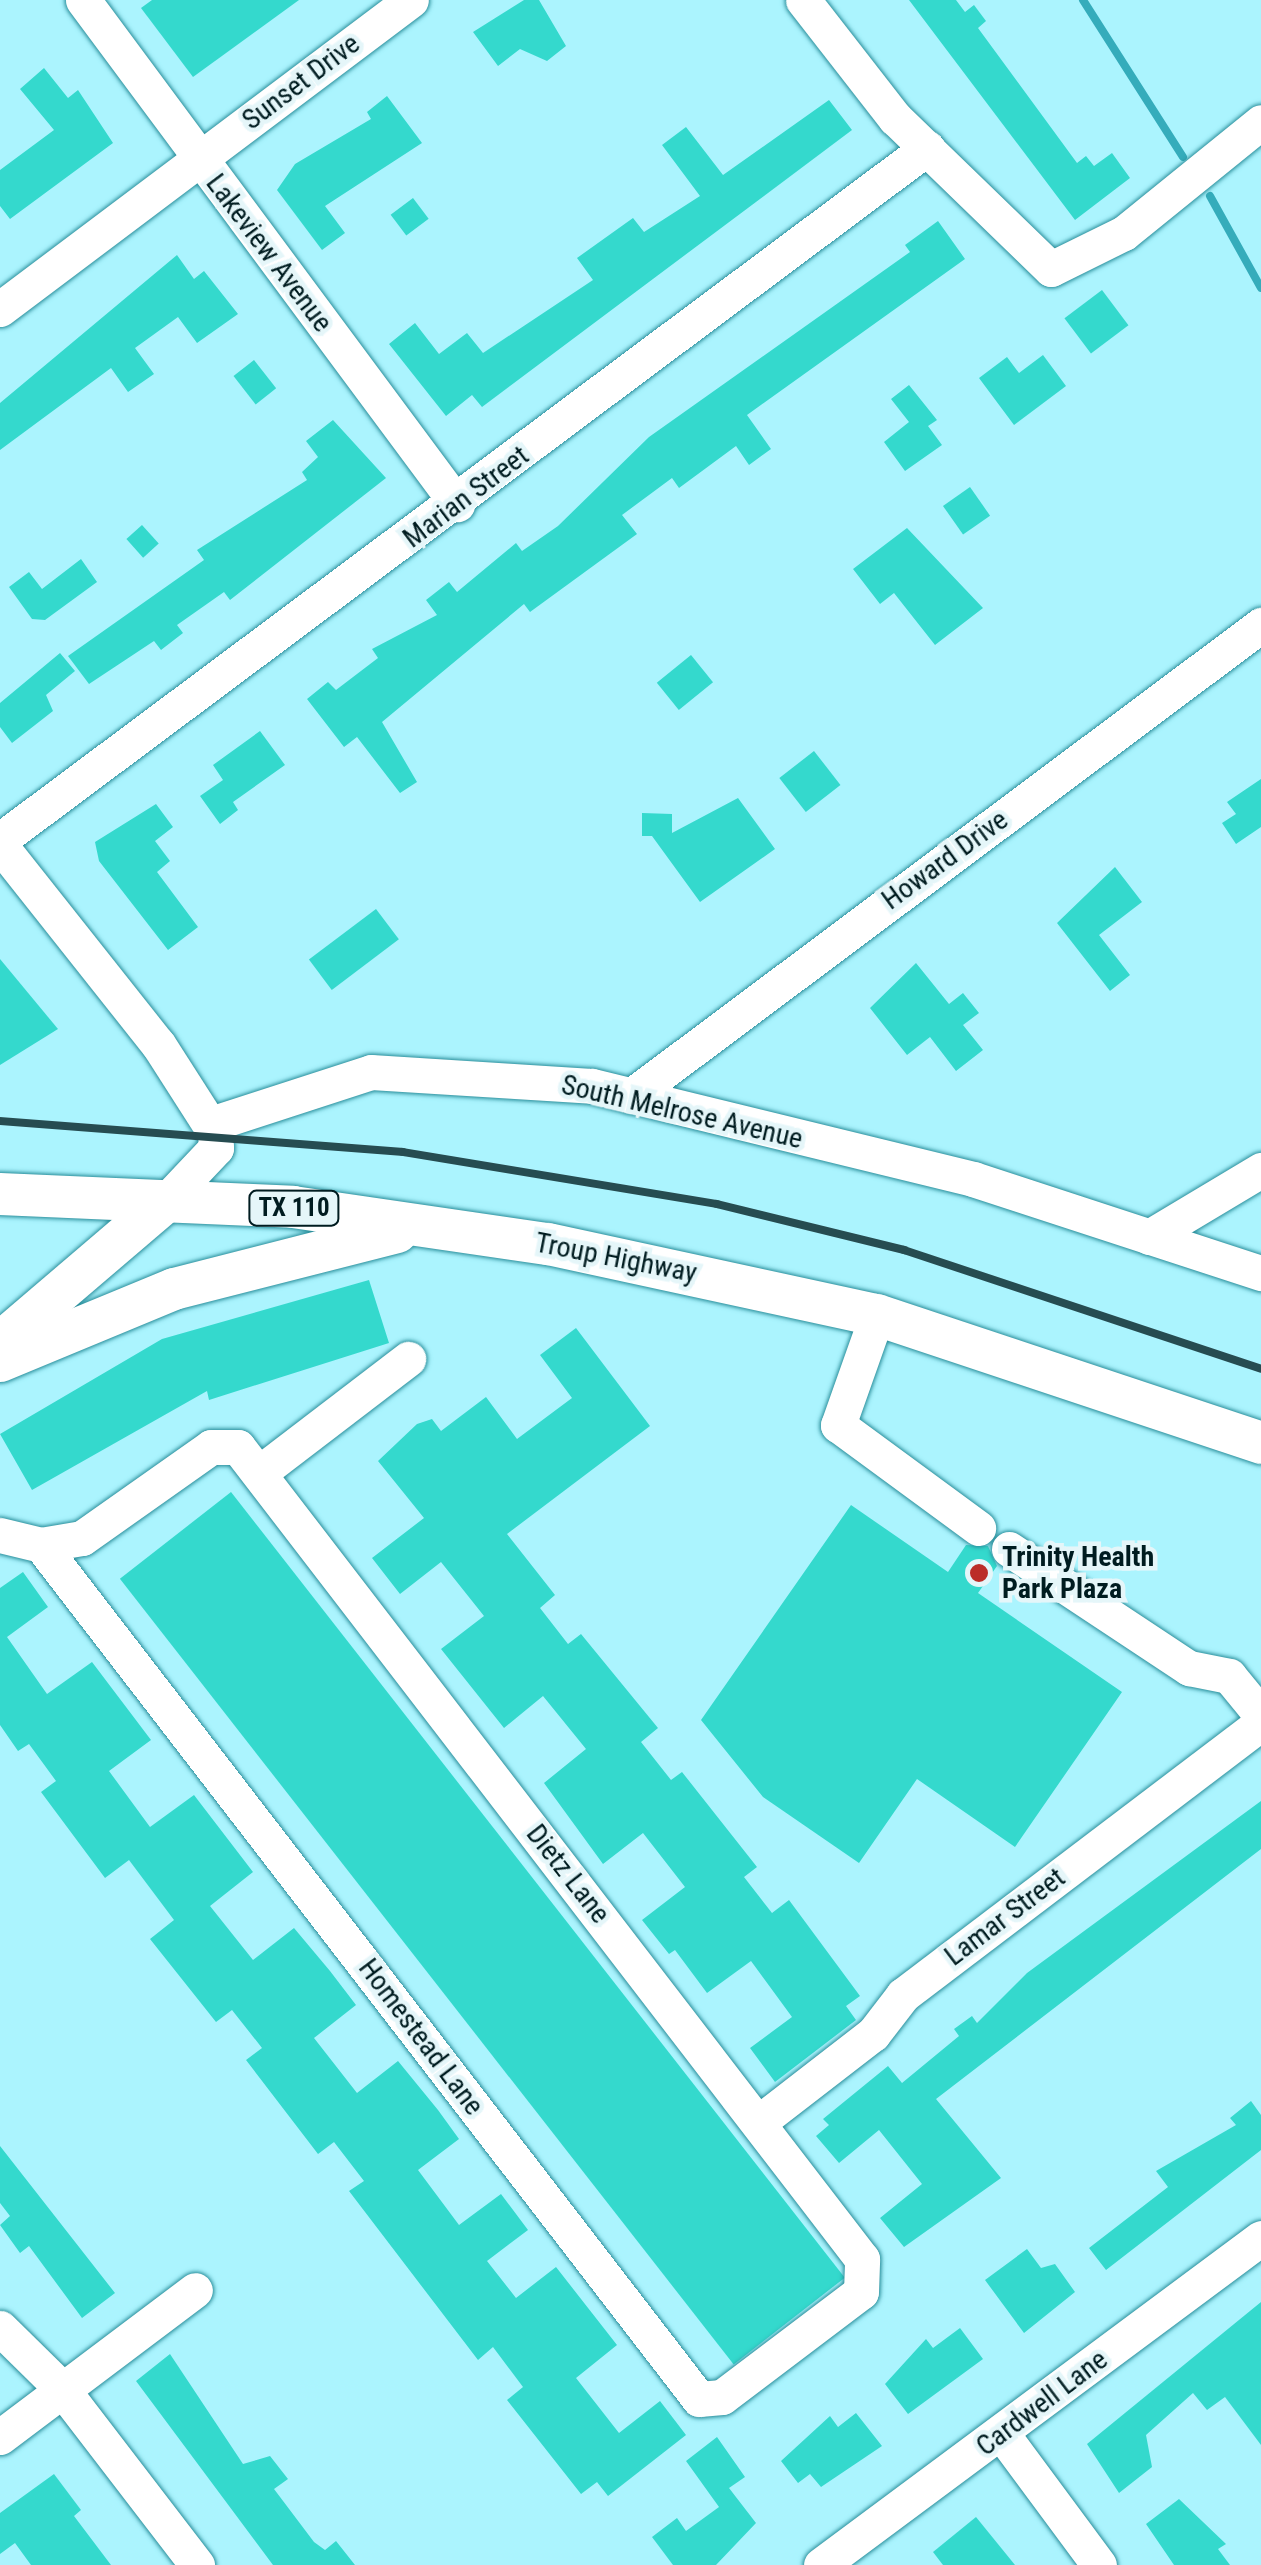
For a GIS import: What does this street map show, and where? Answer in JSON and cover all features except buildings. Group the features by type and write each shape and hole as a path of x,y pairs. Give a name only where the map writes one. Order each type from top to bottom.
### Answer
{"main road":[{"name":"TX 110","path":"0,1194 164,1203"},
{"name":"Troup Highway","path":"164,1203 292,1208 422,1226 877,1315 1261,1443"},
{"path":"0,1343 164,1203"},
{"path":"0,1361 216,1276 422,1226"}],"street":[{"name":"Lakeview Avenue","path":"83,0 457,504"},
{"name":"Sunset Drive","path":"0,309 411,0"},
{"path":"803,0 927,148 1052,269 1124,234 1261,122"},
{"name":"Marian Street","path":"0,843 927,148"},
{"name":"Howard Drive","path":"631,1096 1261,625"},
{"path":"0,843 210,1124 216,1148 164,1203"},
{"name":"South Melrose Avenue","path":"210,1124 322,1084 404,1070 631,1096 973,1179 1261,1273"},
{"path":"1149,1238 1261,1170"},
{"path":"877,1315 838,1425 978,1528"},
{"path":"259,1473 408,1360"},
{"name":"Dietz Lane","path":"42,1544 98,1530 222,1442 259,1473 759,2122 862,2259 866,2280"},
{"path":"0,1535 42,1544"},
{"name":"Homestead Lane","path":"42,1544 699,2398 722,2398 866,2280"},
{"path":"1009,1549 1188,1668 1228,1676 1261,1715"},
{"name":"Lamar Street","path":"759,2122 873,2034 903,1995 1261,1723"},
{"name":"Cardwell Lane","path":"820,2565 1002,2434 1261,2238"},
{"path":"0,2437 195,2290"},
{"path":"0,2328 62,2389 197,2565"},
{"path":"1002,2434 1100,2565"}],"waterway":[{"path":"1083,0 1183,157"},
{"path":"1210,196 1261,288"}],"railway":[{"path":"0,1121 403,1152 717,1204 904,1250 1261,1369"}],"place":[{"name":"Trinity Health Park Plaza","path":"979,1573"}]}
